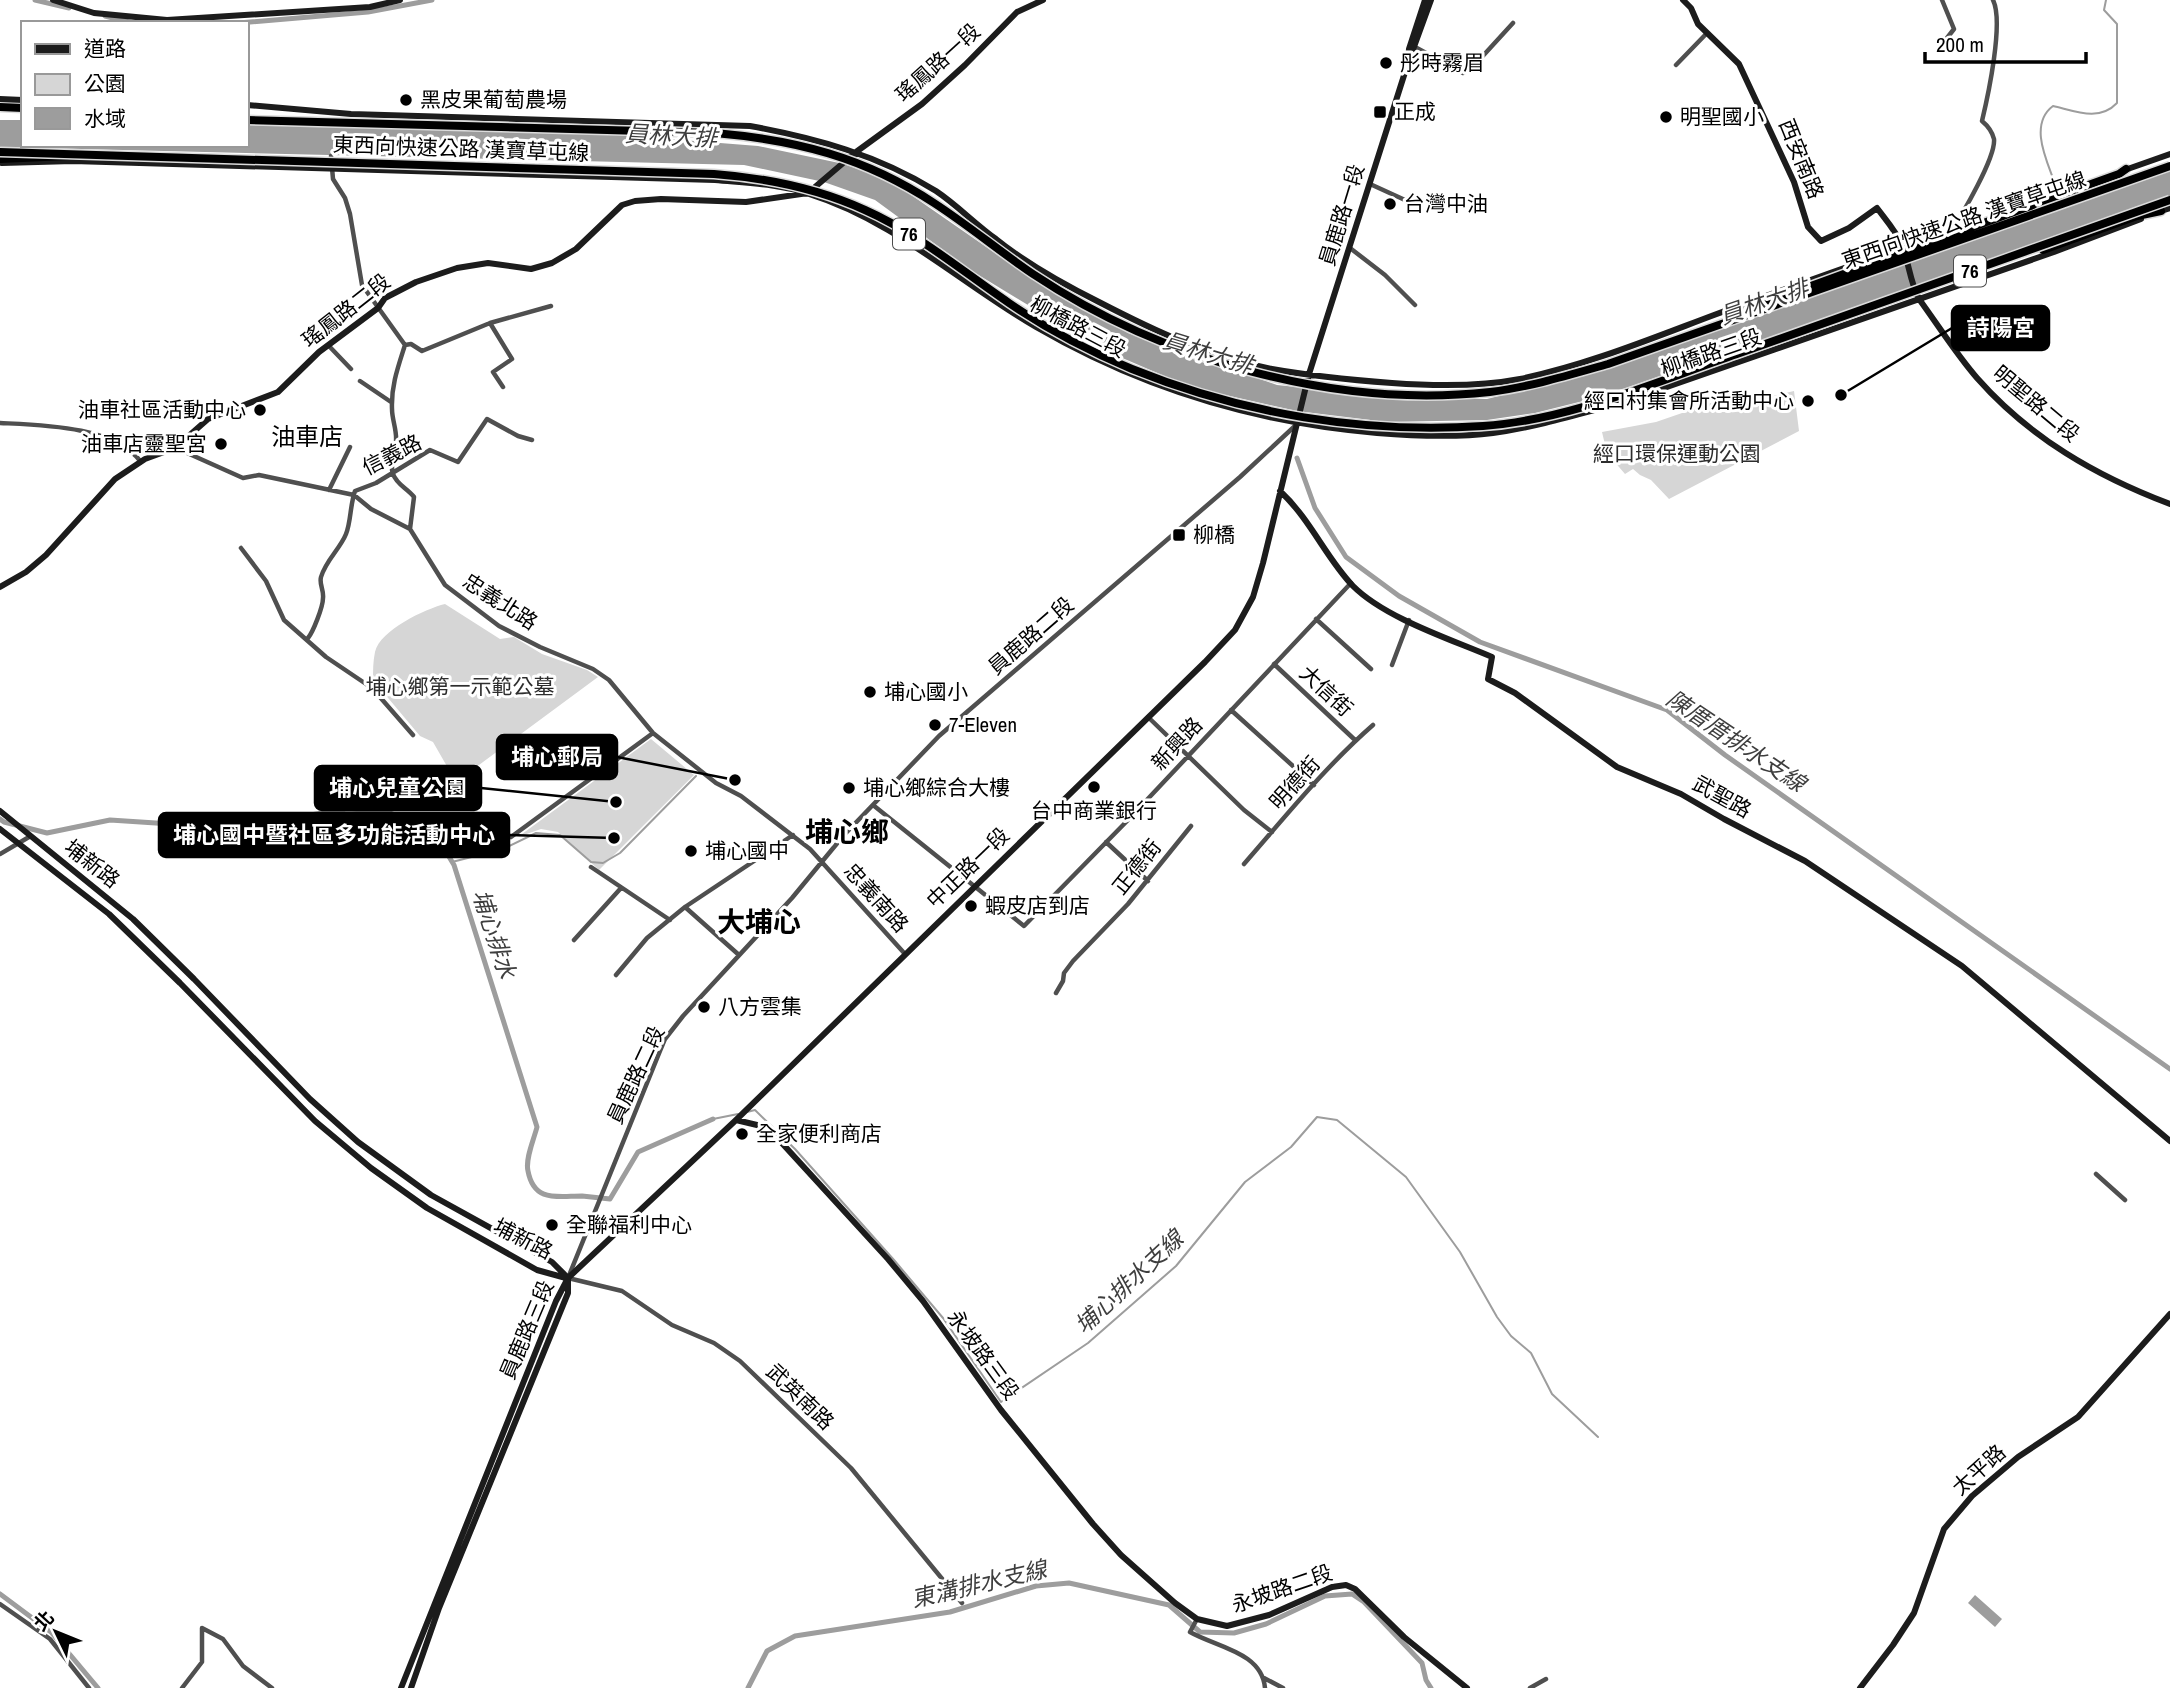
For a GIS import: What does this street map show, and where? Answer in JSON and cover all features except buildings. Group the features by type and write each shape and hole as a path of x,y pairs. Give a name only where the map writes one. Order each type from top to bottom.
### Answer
{"highway":[{"path":"0,109 21,110"},
{"name":"東西向快速公路 漢寶草屯線","path":"248,120 715,133 749,136 812,148 857,163 905,186 933,202 1062,292 1177,348 1268,376 1362,391 1422,394 1489,392 1608,364 2170,166"},
{"name":"東西向快速公路 漢寶草屯線","path":"0,152 714,174 794,184 839,199 890,222 1036,320 1070,340 1126,366 1190,390 1255,408 1353,425 1420,428 1485,426 1559,414 2170,201"},
{"path":"0,161 75,155"},
{"path":"1714,326 1737,312 2119,174 2126,169"},
{"path":"1770,342 1794,338 2137,216 2161,211"}],"main road":[{"path":"53,0 94,13 167,20 370,7 400,0"},
{"name":"瑤鳳路一段","path":"808,193 843,162 922,104 1017,12 1043,0"},
{"name":"員鹿路一段","path":"1407,66 1409,50 1425,0"},
{"name":"員鹿路一段","path":"1306,386 1407,66 1431,0"},
{"name":"西安南路","path":"1683,0 1691,8 1698,24 1739,64 1794,182 1808,227 1821,241 1849,228 1877,208 1893,228 1903,247"},
{"path":"0,99 21,100"},
{"name":"柳橋路三段","path":"248,105 342,114 750,126 805,136 856,152 911,177 938,193 1038,268 1099,303 1180,339 1227,357 1270,369 1422,385 1489,383 1518,379 1606,355 2170,153"},
{"name":"柳橋路三段","path":"0,161 715,180 808,193 883,226 1035,327 1125,372 1191,397 1296,424 1420,437 1492,433 1621,403 2054,252 2170,208"},
{"name":"瑤鳳路二段","path":"0,587 26,572 47,555 116,479 141,462 175,448 208,419 278,392 328,345 378,308 384,298 416,282 457,268 488,264 531,269 552,263 576,249 622,205 635,201 661,199 746,202 808,193"},
{"name":"明聖路二段","path":"1903,247 1919,299 1976,377 2019,418 2092,471 2170,504"},
{"name":"中正路一段","path":"568,1278 736,1120 1205,662 1243,619 1263,563 1306,386"},
{"name":"武聖路","path":"1280,491 1295,505 1351,583 1368,600 1492,657 1488,680 1515,694 1617,767 1681,794 1724,820 1805,861 1962,965 2170,1141"},
{"name":"埔新路","path":"1,812 133,919 310,1099 358,1142 431,1195 551,1262 568,1278"},
{"name":"埔新路","path":"0,829 109,914 315,1121 371,1168 427,1208 511,1255 537,1269 568,1278"},
{"name":"永坡路三段","path":"736,1120 757,1125 780,1141 799,1161 888,1259 1001,1410 1093,1524 1154,1586 1197,1619"},
{"name":"員鹿路三段","path":"401,1688 550,1314 568,1278"},
{"name":"員鹿路三段","path":"411,1688 444,1595 568,1293 568,1278"},
{"name":"太平路","path":"1860,1688 1914,1613 1944,1529 1981,1488 2018,1457 2078,1417 2170,1314"},
{"name":"永坡路二段","path":"1197,1619 1227,1626 1269,1615 1332,1587 1346,1586 1355,1589 1405,1637 1467,1688"}],"street":[{"path":"1940,47 1954,29 1942,0"},
{"path":"1951,231 1982,179 1994,141 1990,128 1982,121 1994,50 1997,12 1993,0"},
{"path":"1415,47 1463,73 1470,70 1513,23"},
{"path":"1676,65 1707,33"},
{"path":"331,156 333,179 345,198 350,215 362,285 405,345"},
{"path":"1370,184 1405,200"},
{"path":"1350,248 1385,275 1415,305"},
{"path":"405,345 411,344 422,351 490,323 551,306"},
{"path":"490,323 512,359 493,372 503,387"},
{"path":"328,345 351,369"},
{"path":"175,448 243,478 260,475 354,495 371,509 410,529 414,497 400,486 391,463 396,443 392,387 405,345"},
{"path":"360,381 392,402"},
{"name":"信義路","path":"308,638 314,631 324,601 319,581 324,568 348,531 349,510 355,491 393,473 430,450 458,462 487,419 518,436 532,440"},
{"path":"0,423 68,429 104,437 134,453 141,462"},
{"name":"員鹿路二段","path":"568,1278 665,1039 683,1016 823,863 844,835 939,736 1240,477 1296,424"},
{"path":"329,490 350,447"},
{"name":"忠義北路","path":"410,529 446,585 499,626 593,669 609,680 653,733 716,783 741,796 793,835 823,863"},
{"path":"241,548 266,581 284,620 308,638 326,657 372,688 413,735"},
{"name":"新興路","path":"976,885 1024,926 1351,583"},
{"path":"1316,618 1371,669"},
{"path":"1392,665 1409,620"},
{"name":"大信街","path":"1274,664 1356,740"},
{"path":"1231,710 1314,785"},
{"path":"1148,717 1244,810 1272,832"},
{"name":"明德街","path":"1244,864 1314,785 1373,725"},
{"path":"511,837 653,733"},
{"path":"873,805 976,885"},
{"name":"正德街","path":"1056,993 1064,973 1073,961 1148,881 1191,825"},
{"path":"616,975 647,938 685,907 793,835"},
{"path":"0,854 29,837"},
{"path":"1106,842 1148,881"},
{"name":"忠義南路","path":"823,863 905,954"},
{"path":"591,867 670,919"},
{"path":"575,940 621,888"},
{"path":"685,907 740,955"},
{"path":"2096,1174 2125,1200"},
{"name":"武英南路","path":"568,1278 622,1291 672,1325 714,1343 740,1361 851,1468 962,1603"},
{"path":"0,1604 50,1639 89,1688"},
{"path":"1197,1619 1190,1632 1233,1649 1257,1666 1264,1678 1265,1688"},
{"path":"182,1688 202,1662 202,1628 223,1639 243,1666 272,1688"},
{"path":"1264,1678 1283,1688"},
{"path":"1530,1688 1546,1679"}],"green space":[{"name":"經口環保運動公園","path":"1794,391 1799,431 1669,499 1651,480 1633,469 1625,474 1607,453 1602,432 1656,422 1714,402 1752,401"},
{"name":"埔心鄉第一示範公墓","path":"445,604 500,639 514,637 542,654 587,670 598,677 456,782 433,742 420,736 373,680 375,652 385,636 415,616"},
{"path":"651,739 694,775 599,870 558,832 541,829 518,837"}],"water":[{"path":"0,120 21,120 21,147 248,147 248,125 594,133 758,146 844,164 891,181 1031,278 1128,333 1277,385 1412,399 1487,399 1576,377 2170,169 2170,198 1603,396 1535,413 1487,420 1387,422 1297,411 1190,387 1099,348 972,271 875,200 824,182 744,165 0,147"},
{"path":"1975,1595 2002,1619 1995,1627 1968,1603"}],"waterway":[{"path":"35,0 69,8"},
{"path":"248,22 368,12 432,0"},
{"path":"2054,181 2041,142 2042,122 2046,113 2053,106 2095,114 2110,109 2117,103 2117,24 2104,10 2106,0"},
{"path":"105,16 125,21"},
{"name":"陳厝厝排水支線","path":"1297,458 1315,508 1346,557 1399,596 1480,642 1667,710 1725,755 2170,1069"},
{"path":"452,862 503,849 536,833 560,835 591,862 603,863 620,853 696,776"},
{"name":"埔心排水","path":"0,819 47,833 110,820 232,828 347,809 386,811 420,827 439,840 454,865 537,1127 527,1166 531,1181 541,1193 556,1197 610,1199 638,1152 713,1119"},
{"name":"埔心排水支線","path":"747,1112 755,1110 795,1149 894,1260 943,1318 1001,1402 1088,1343 1176,1266 1245,1182 1291,1147 1317,1117 1337,1120 1406,1177 1460,1252 1497,1317 1511,1336 1531,1353 1552,1394 1598,1437"},
{"name":"埔心排水支線","path":"713,1119 738,1114"},
{"name":"東溝排水支線","path":"748,1688 767,1651 795,1636 950,1612 1036,1586 1069,1583 1169,1605 1200,1632 1234,1633 1266,1624 1325,1596 1352,1594 1364,1602 1422,1663 1431,1688"},
{"name":"東溝排水支線","path":"0,1594 51,1632 98,1688"}],"place":[{"name":"彤時霧眉","path":"1386,63"},
{"name":"黑皮果葡萄農場","path":"406,100"},
{"name":"正成","path":"1380,112"},
{"name":"明聖國小","path":"1666,117"},
{"name":"台灣中油","path":"1390,204"},
{"name":"詩陽宮","path":"1841,395"},
{"name":"經口村集會所活動中心","path":"1808,401"},
{"name":"油車社區活動中心","path":"260,410"},
{"name":"油車店靈聖宮","path":"221,444"},
{"name":"柳橋","path":"1179,535"},
{"name":"埔心國小","path":"870,692"},
{"name":"7-Eleven","path":"935,725"},
{"name":"埔心郵局","path":"735,780"},
{"name":"台中商業銀行","path":"1094,787"},
{"name":"埔心鄉綜合大樓","path":"849,788"},
{"name":"埔心兒童公園","path":"616,802"},
{"name":"埔心國中暨社區多功能活動中心","path":"614,838"},
{"name":"埔心國中","path":"691,851"},
{"name":"蝦皮店到店","path":"971,906"},
{"name":"八方雲集","path":"704,1007"},
{"name":"全家便利商店","path":"742,1134"},
{"name":"全聯福利中心","path":"552,1225"}],"district":[{"name":"油車店","path":"307,437"},
{"name":"埔心鄉","path":"847,832"},
{"name":"大埔心","path":"759,922"}],"water label":[{"name":"員林大排","path":"671,136"},
{"name":"員林大排","path":"1764,302"},
{"name":"員林大排","path":"1208,353"}]}
